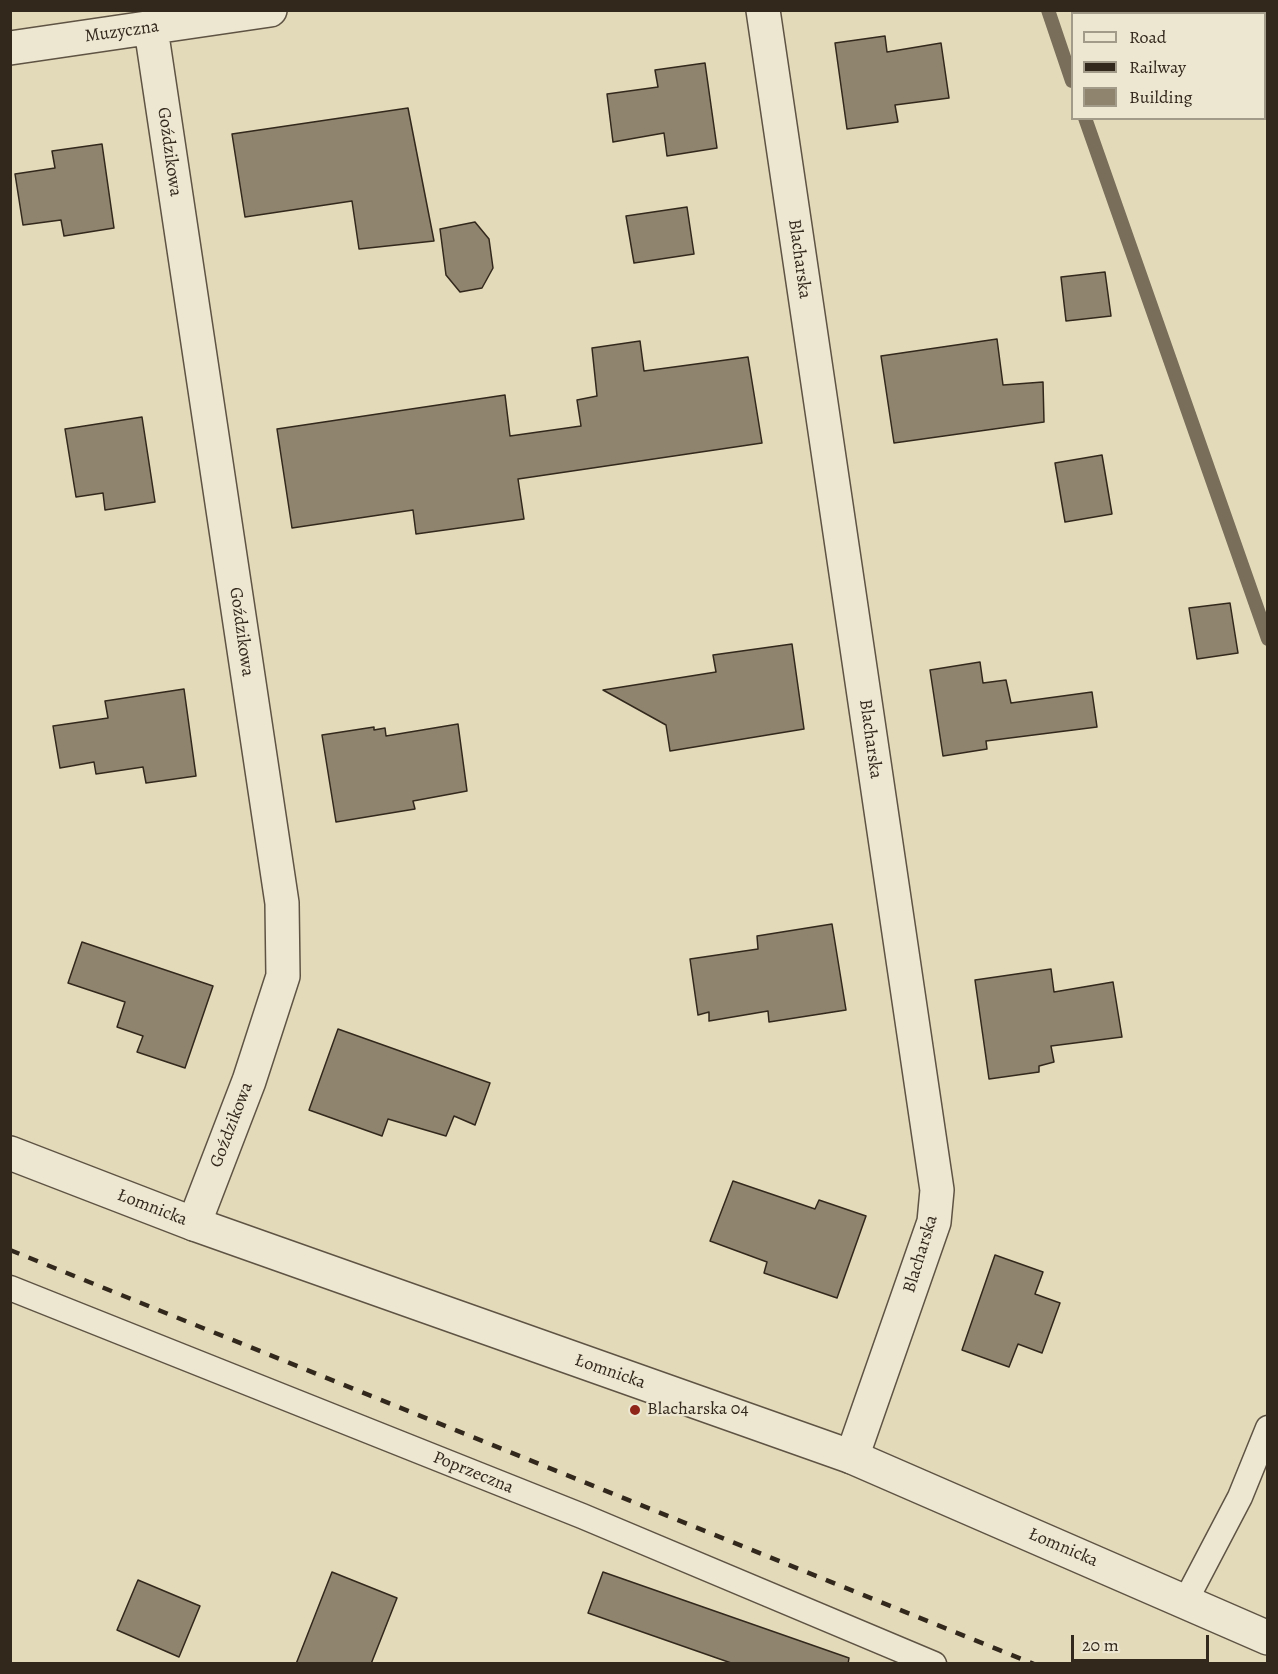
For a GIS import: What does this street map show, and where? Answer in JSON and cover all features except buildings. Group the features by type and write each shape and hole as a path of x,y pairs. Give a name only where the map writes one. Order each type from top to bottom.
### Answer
{"street":[{"name":"Muzyczna","path":"10,48 270,10"},
{"name":"Blacharska","path":"763,10 937,1190 934,1222 852,1457"},
{"name":"Goździkowa","path":"151,29 282,903 283,976 249,1081 194,1224"},
{"name":"Łomnicka","path":"10,1153 194,1224 852,1457 1186,1600 1268,1638"}],"lane":[{"name":"Poprzeczna","path":"10,1288 582,1516 934,1664"},
{"path":"1186,1600 1240,1497 1268,1428"}],"waterway":[{"path":"1048,10 1071,78"},
{"path":"1086,120 1268,639"}],"railway":[{"path":"10,1250 1034,1664"}],"place":[{"name":"Blacharska 04","path":"635,1410"}]}
